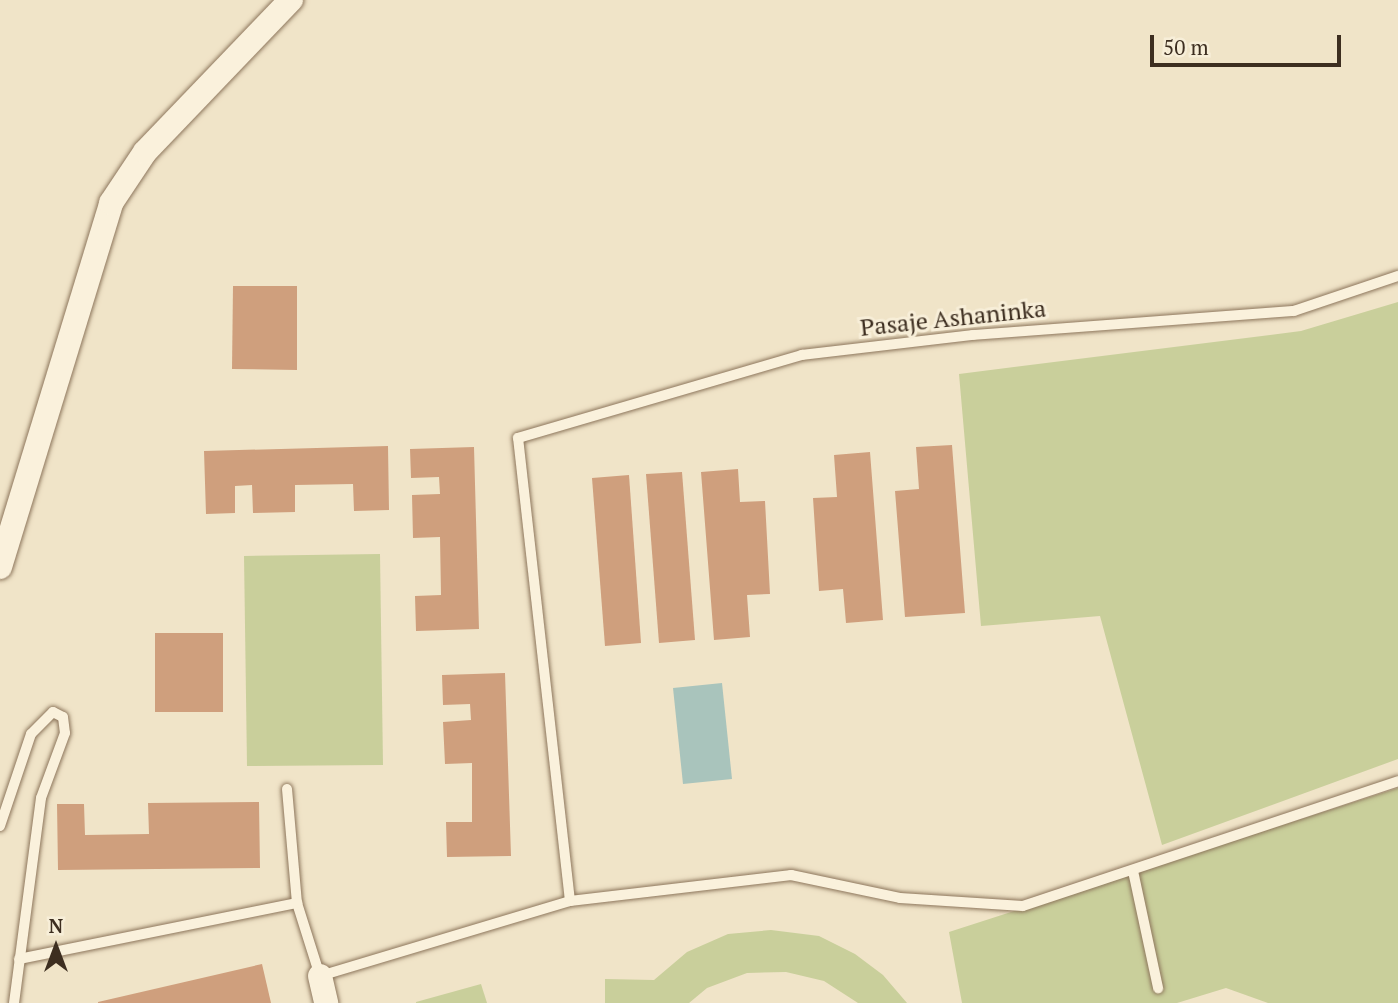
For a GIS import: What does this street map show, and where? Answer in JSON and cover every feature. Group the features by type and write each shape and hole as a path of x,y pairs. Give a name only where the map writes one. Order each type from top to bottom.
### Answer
{"street":[{"path":"0,566 111,203 145,152 291,0"},
{"path":"320,976 326,1003"}],"lane":[{"name":"Pasaje Ashaninka","path":"570,901 519,438 802,355 973,335 1294,310 1398,276"},
{"path":"0,826 31,734 53,712 63,717 65,733 41,798 14,1003"},
{"path":"287,789 297,903 320,976 570,901 791,875 900,898 1023,906 1398,781"},
{"path":"1133,871 1158,988"},
{"path":"19,959 297,903"}],"green space":[{"path":"1398,302 1398,759 1162,845 1100,616 981,626 959,374 1301,331"},
{"path":"380,554 383,765 247,766 244,556"},
{"path":"1398,788 1398,1003 1268,1003 1226,988 1177,1003 962,1003 949,932"},
{"path":"771,930 819,936 855,954 883,975 907,1003 858,1003 824,981 786,972 747,973 707,988 689,1003 605,1003 605,979 654,980 687,952 728,934"},
{"path":"481,984 487,1003 416,1003 416,1002"}],"water":[{"path":"722,683 732,779 683,784 673,688"}],"building":[{"path":"233,286 297,286 297,370 232,369"},
{"path":"952,445 965,613 905,617 895,491 919,489 916,447"},
{"path":"388,446 389,510 354,511 353,484 295,485 295,512 253,513 252,485 235,486 235,513 206,514 204,451"},
{"path":"474,447 479,629 416,631 415,596 441,595 440,537 413,538 412,495 440,494 439,477 411,478 410,449"},
{"path":"870,452 883,620 846,623 843,589 819,591 813,498 837,497 834,455"},
{"path":"738,469 740,502 765,501 770,594 747,595 750,637 714,640 701,472"},
{"path":"682,472 695,640 659,643 646,474"},
{"path":"629,475 641,643 605,646 592,478"},
{"path":"155,633 223,633 223,712 155,712"},
{"path":"505,673 511,856 447,857 446,822 472,822 472,763 445,764 443,722 471,720 470,704 443,705 442,675"},
{"path":"259,802 260,868 58,870 57,804 84,804 85,835 149,834 148,803"},
{"path":"262,964 271,1003 98,1003 98,1002"}]}
